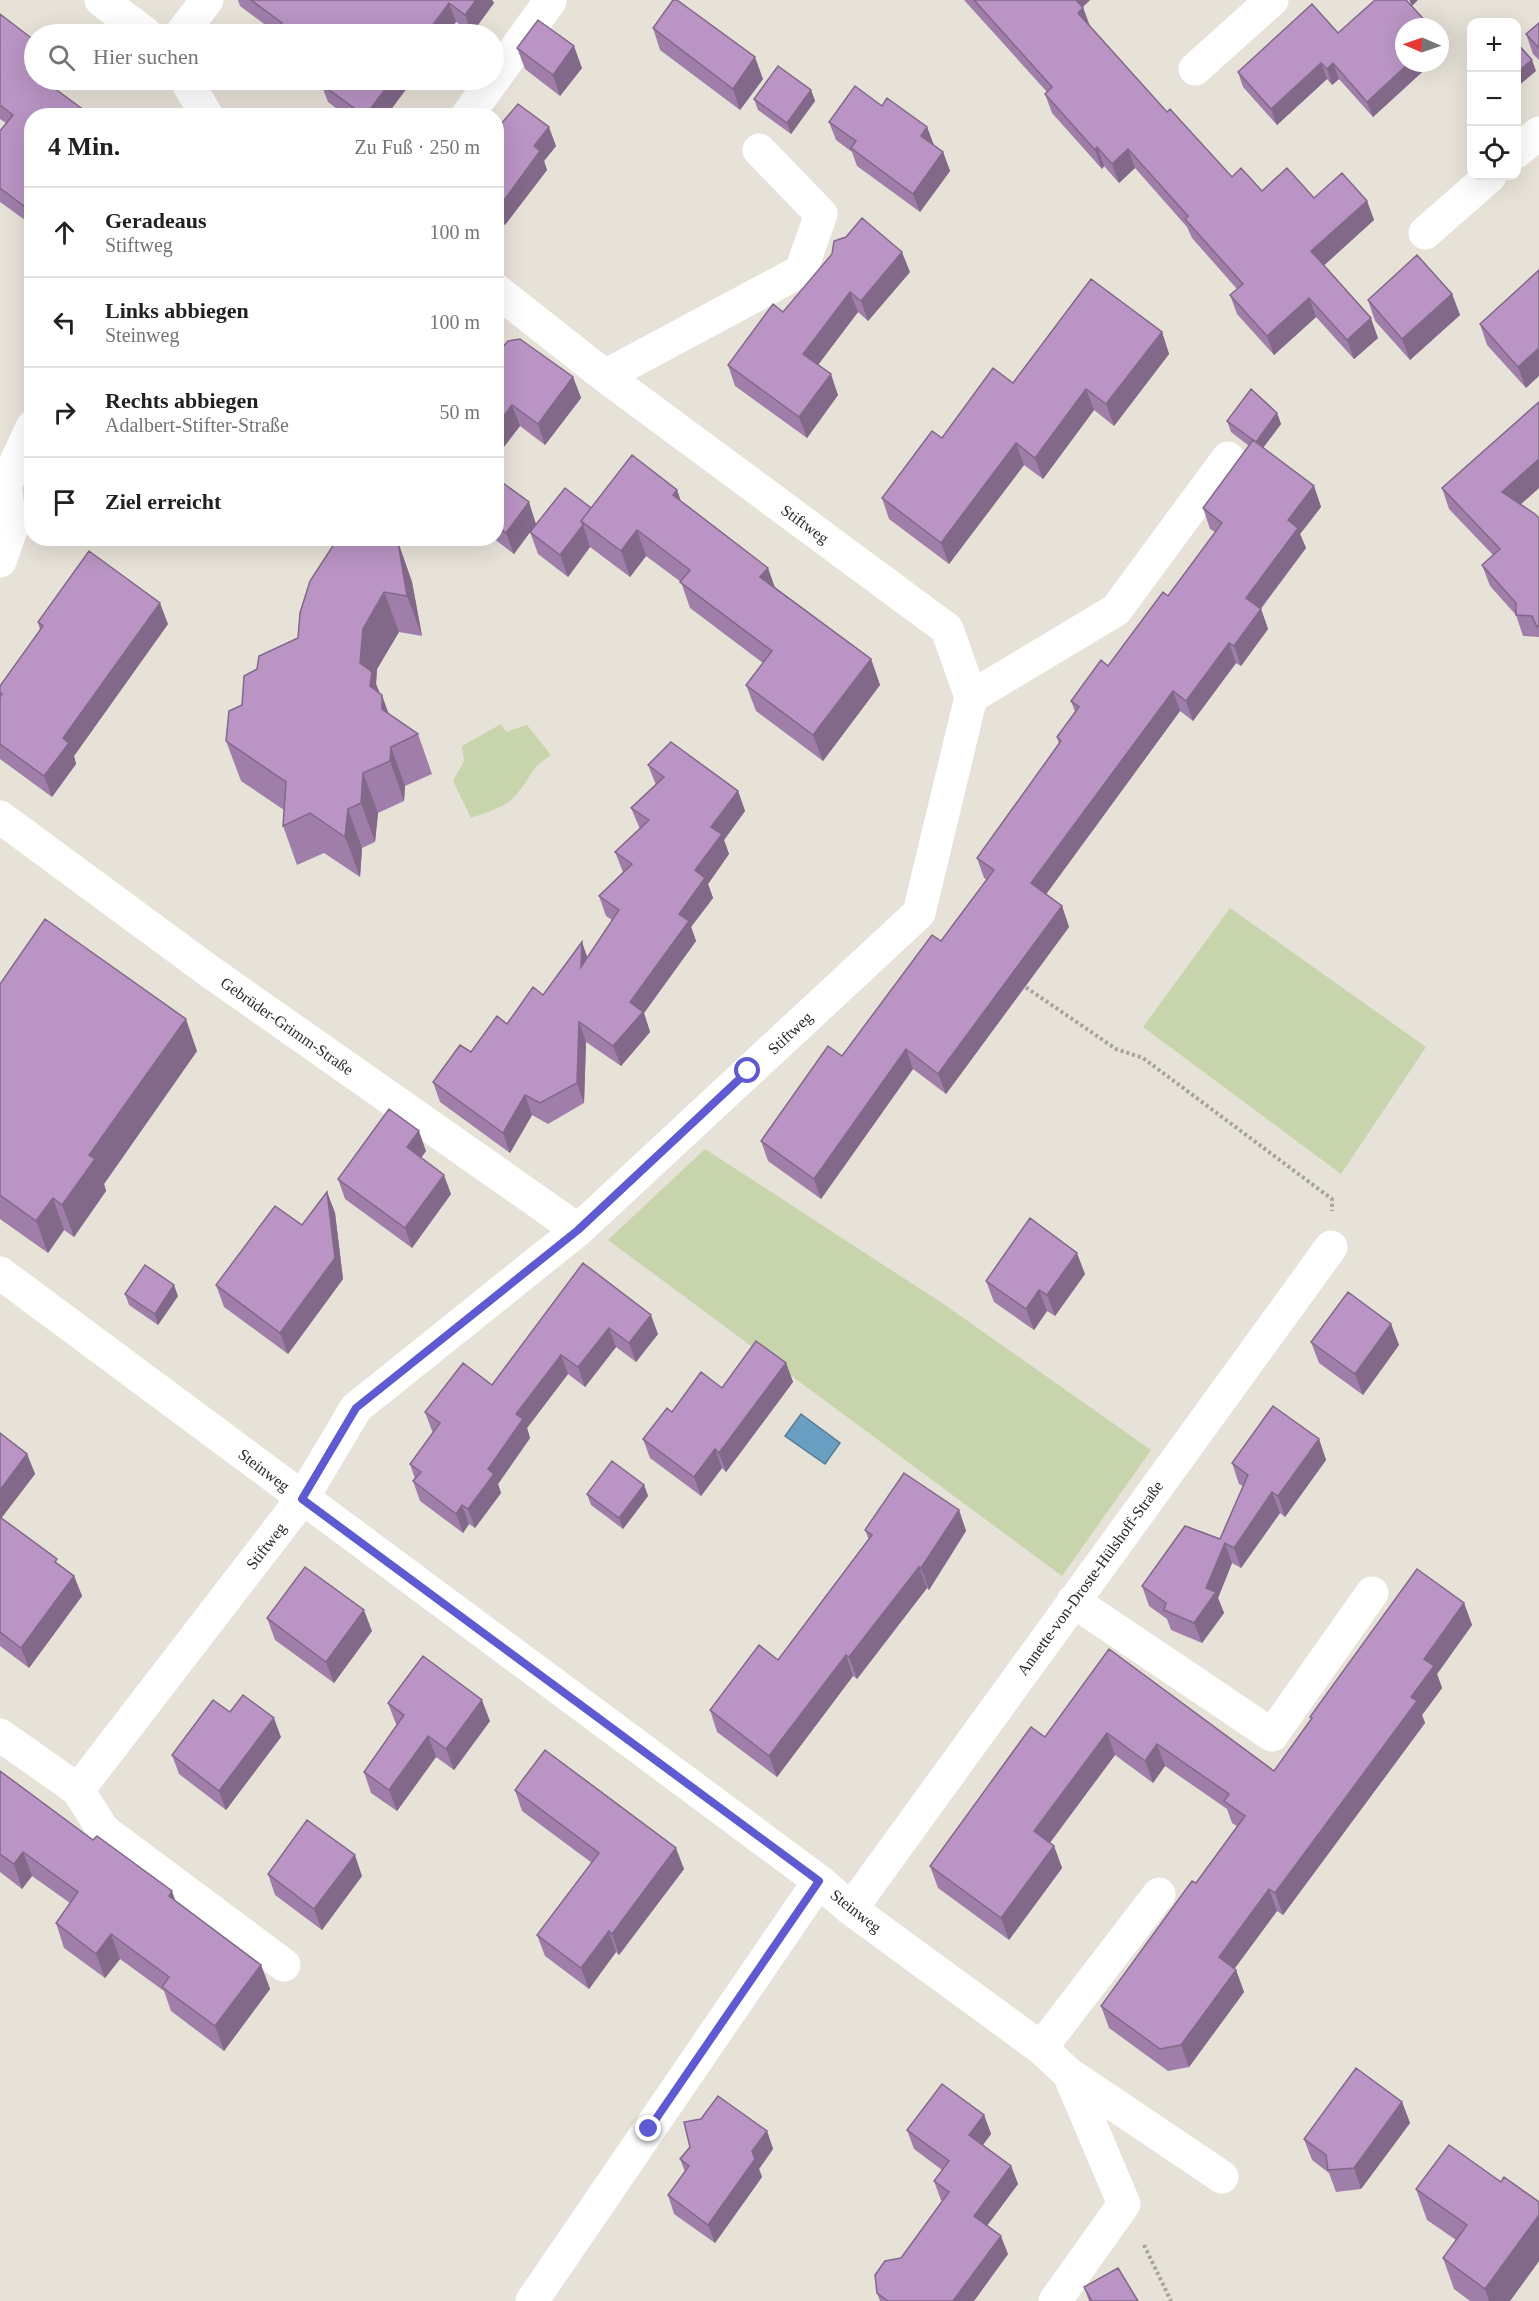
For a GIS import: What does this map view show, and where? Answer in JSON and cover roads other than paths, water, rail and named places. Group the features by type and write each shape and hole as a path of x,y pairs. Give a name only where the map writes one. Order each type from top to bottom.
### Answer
{"street":[{"path":"101,0 133,24"},
{"path":"189,24 207,0"},
{"path":"1195,69 1272,0"},
{"path":"504,64 550,1"},
{"path":"192,90 202,108"},
{"path":"473,108 485,90"},
{"path":"1521,148 1539,133"},
{"path":"605,376 801,271 821,214 759,150"},
{"path":"1425,233 1485,180"},
{"name":"Stiftweg","path":"78,1790 302,1499 356,1408 578,1230 919,913 971,697 946,629 605,376 504,296"},
{"path":"0,561 11,530 5,486 24,444"},
{"path":"971,697 1116,610 1228,458"},
{"name":"Gebrüder-Grimm-Straße","path":"0,817 209,971 578,1230"},
{"name":"Annette-von-Droste-Hülshoff-Straße","path":"851,1909 1331,1247"},
{"name":"Steinweg","path":"0,1272 302,1499 819,1881 851,1909 1041,2048 1069,2074 1124,2204 1055,2301"},
{"path":"1073,1601 1272,1735 1372,1593"},
{"path":"0,1735 78,1790 103,1830 284,1965"},
{"path":"532,2301 819,1881"},
{"path":"1041,2048 1159,1894"},
{"path":"1069,2074 1222,2177"}],"water":[{"path":"801,1414 840,1443 825,1464 785,1436"}]}
